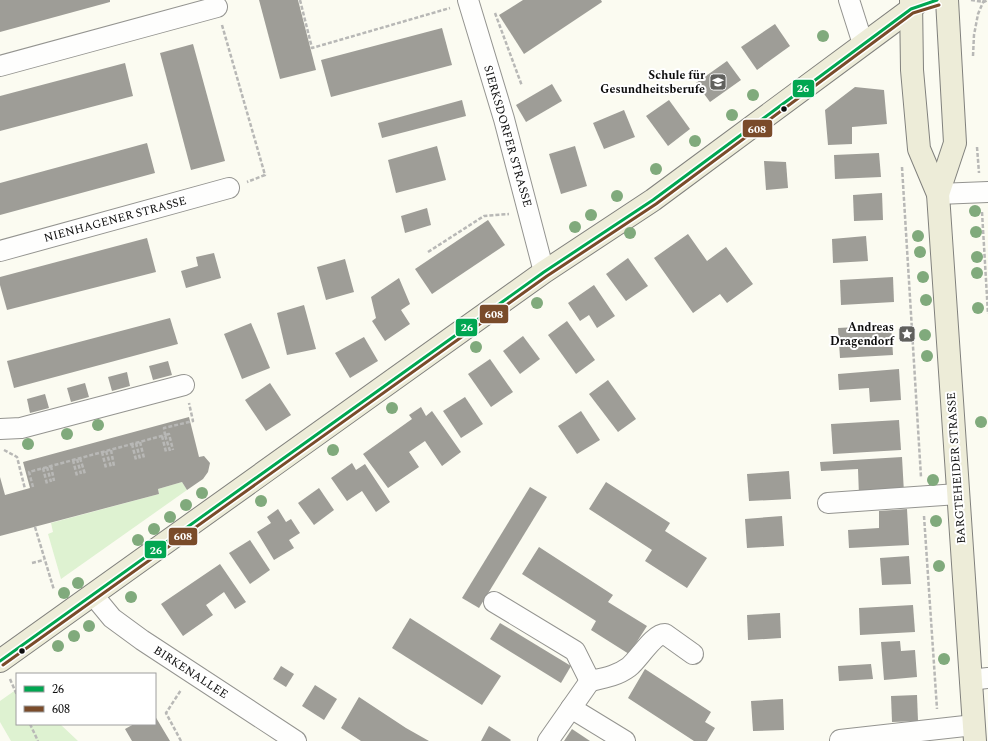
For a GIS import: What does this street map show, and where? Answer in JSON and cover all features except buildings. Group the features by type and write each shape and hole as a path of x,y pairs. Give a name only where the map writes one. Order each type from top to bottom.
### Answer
{"main road":[{"path":"0,661 544,272 653,200 863,44 914,3 937,0"},
{"name":"BARGTEHEIDER STRASSE","path":"938,194 955,143 948,0"},
{"name":"BARGTEHEIDER STRASSE","path":"914,3 912,70 919,149 938,194 958,494 979,684 974,733"}],"street":[{"path":"849,0 863,44"},
{"name":"SIERKSDORFER STRASSE","path":"468,1 504,120 544,272"},
{"path":"0,66 217,7"},
{"name":"NIENHAGENER STRASSE","path":"0,251 229,188"},
{"path":"938,194 988,192"},
{"path":"0,429 21,428 184,385"},
{"path":"828,503 958,494"},
{"name":"BIRKENALLEE","path":"93,595 112,618 192,674 296,741"},
{"path":"494,602 575,651 590,681"},
{"path":"548,741 590,681 620,673 639,657 657,636 665,634 693,654"},
{"path":"572,708 625,741"},
{"path":"840,740 938,729 974,733"}],"path":[{"path":"300,0 312,48 468,1"},
{"path":"971,0 988,0"},
{"path":"974,35 978,14 984,1"},
{"path":"217,7 265,175 229,188"},
{"path":"493,7 522,86"},
{"path":"902,166 938,729"},
{"path":"428,252 484,216 498,214"},
{"path":"168,451 164,436 164,428 190,421"},
{"path":"33,487 29,472 169,434 174,450"},
{"path":"140,442 144,458"},
{"path":"136,443 140,459"},
{"path":"132,444 136,460"},
{"path":"0,448 17,457 25,489"},
{"path":"111,450 114,466"},
{"path":"106,451 111,467"},
{"path":"102,452 106,468"},
{"path":"80,458 85,474"},
{"path":"76,459 81,474"},
{"path":"73,460 77,476"},
{"path":"51,466 54,481"},
{"path":"47,467 51,482"},
{"path":"43,468 47,484"},
{"path":"35,527 54,590"},
{"path":"32,563 44,560"},
{"path":"181,741 166,714 192,674"},
{"path":"30,725 38,741"}],"green space":[{"path":"182,482 187,490 61,579 48,534 53,532 51,523 159,494 158,489"},
{"path":"16,690 16,725 61,725 78,741 11,741 0,722 0,701"}],"transit line":[{"name":"26","path":"0,661 544,272 653,200 911,9 937,0"},
{"name":"608","path":"3,665 547,276 656,204 913,13 939,5"}],"place":[{"name":"Schule für Gesundheitsberufe","path":"718,82"},
{"name":"Andreas Dragendorf","path":"907,334"}]}
